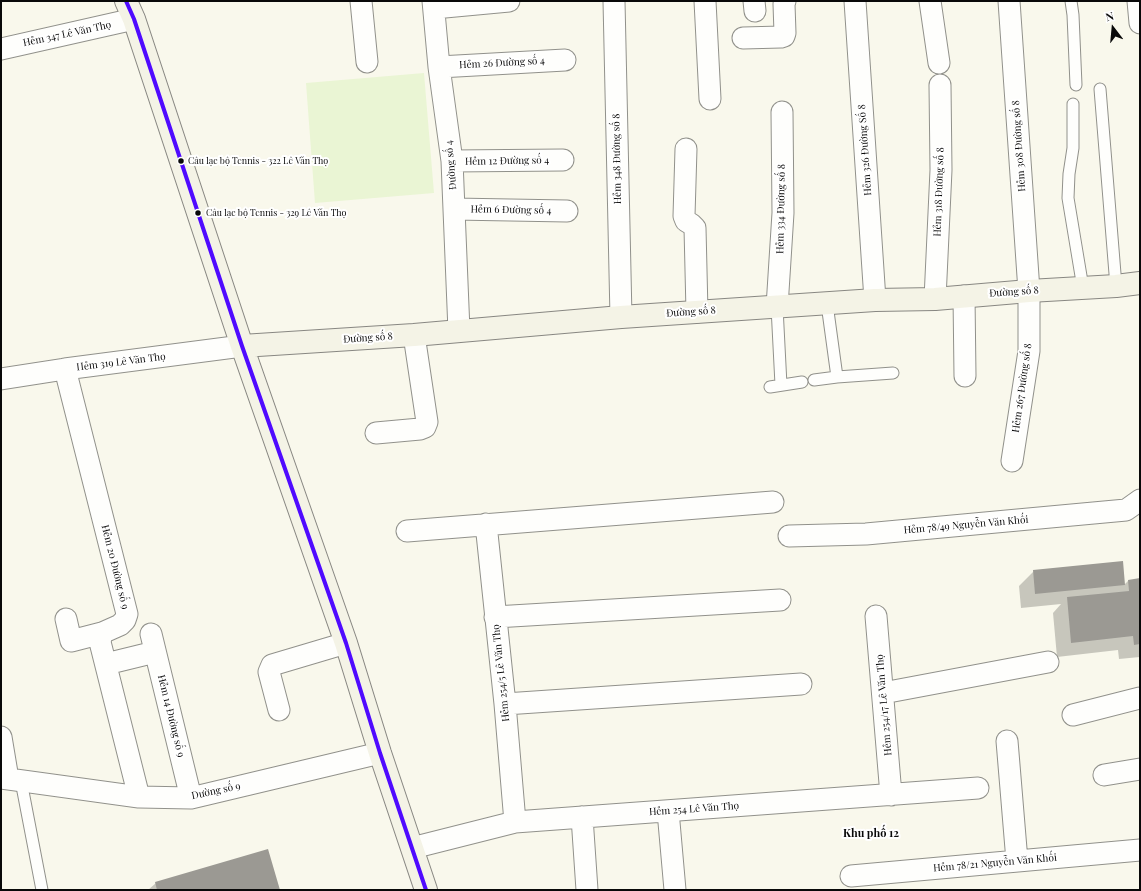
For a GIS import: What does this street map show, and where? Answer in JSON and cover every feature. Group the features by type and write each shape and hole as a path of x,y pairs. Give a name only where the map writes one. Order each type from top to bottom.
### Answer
{"street":[{"path":"361,1 367,62"},
{"path":"433,4 509,1"},
{"name":"Hẻm 348 Đường số 8","path":"614,1 621,317"},
{"path":"705,1 710,99"},
{"path":"743,38 784,36 785,1"},
{"name":"Hẻm 326 Đường Số 8","path":"855,1 875,300"},
{"path":"930,1 938,63"},
{"name":"Hẻm 308 Đường số 8","path":"1009,1 1029,291"},
{"path":"1138,1 1140,23"},
{"name":"Đường số 4","path":"433,4 439,67 452,161 459,331"},
{"path":"130,10 242,346 346,643 380,752 426,890"},
{"name":"Hẻm 347 Lê Văn Thọ","path":"1,49 130,10"},
{"name":"Hẻm 26 Đường số 4","path":"439,67 565,60"},
{"name":"Hẻm 318 Đường số 8","path":"935,299 941,170 940,85"},
{"name":"Hẻm 334 Đường số 8","path":"777,307 783,212 782,112"},
{"path":"686,148 684,216 686,221 695,228 697,312"},
{"name":"Hẻm 12 Đường số 4","path":"452,161 563,160"},
{"name":"Hẻm 6 Đường số 4","path":"454,209 568,211"},
{"name":"Đường số 8","path":"242,346 414,335 621,317 875,300 935,299 1140,283"},
{"name":"Hẻm 267 Đường số 8","path":"1012,461 1029,351 1029,291"},
{"path":"964,296 965,376"},
{"path":"376,433 420,429 425,427 427,422 414,335"},
{"name":"Hẻm 319 Lê Văn Thọ","path":"1,379 65,369 242,346"},
{"name":"Hẻm 20 Đường số 9","path":"65,369 127,614 125,620 120,625 102,633 71,641 66,619"},
{"name":"Hẻm 78/49 Nguyễn Văn Khối","path":"789,536 866,534 1126,510 1140,500"},
{"path":"407,531 773,502"},
{"name":"Hẻm 254/5 Lê Văn Thọ","path":"486,524 516,822"},
{"path":"495,617 780,600"},
{"name":"Hẻm 254/17 Lê Văn Thọ","path":"876,616 891,794"},
{"path":"102,633 100,642 139,797"},
{"name":"Hẻm 14 Đường số 9","path":"106,664 153,643 191,798"},
{"path":"279,710 269,672 272,665 346,643"},
{"path":"882,693 1048,662"},
{"path":"505,704 801,684"},
{"path":"1073,715 1140,698"},
{"path":"1,737 10,779"},
{"path":"1007,741 1017,861"},
{"name":"Đường số 9","path":"10,779 139,797 191,798 380,752"},
{"path":"1104,775 1140,770"},
{"name":"Hẻm 254 Lê Văn Thọ","path":"412,848 516,822 978,788"},
{"path":"668,811 675,890"},
{"path":"582,817 587,890"},
{"name":"Hẻm 78/21 Nguyễn Văn Khối","path":"851,876 1140,850"}],"lane":[{"path":"1071,1 1076,85"},
{"path":"1100,89 1116,286"},
{"path":"1073,104 1073,148 1069,174 1068,198 1083,288"},
{"path":"827,304 837,377"},
{"path":"777,307 776,386 802,382"},
{"path":"814,380 893,373"},
{"path":"10,779 25,808 42,890"}],"green space":[{"path":"424,73 434,193 315,203 306,83"}],"building":[{"path":"1123,561 1125,585 1035,594 1033,570"},
{"path":"1140,578 1140,644 1134,645 1133,636 1071,643 1067,597 1129,591 1128,580"},
{"path":"268,849 280,890 157,890 155,882"}],"transit line":[{"path":"126,1 134,19 242,346 346,643 380,753 426,890"}],"place":[{"name":"Câu lạc bộ Tennis - 322 Lê Văn Thọ","path":"181,161"},
{"name":"Câu lạc bộ Tennis - 329 Lê Văn Thọ","path":"198,213"}],"district":[{"name":"Khu phố 12","path":"871,834"}]}
